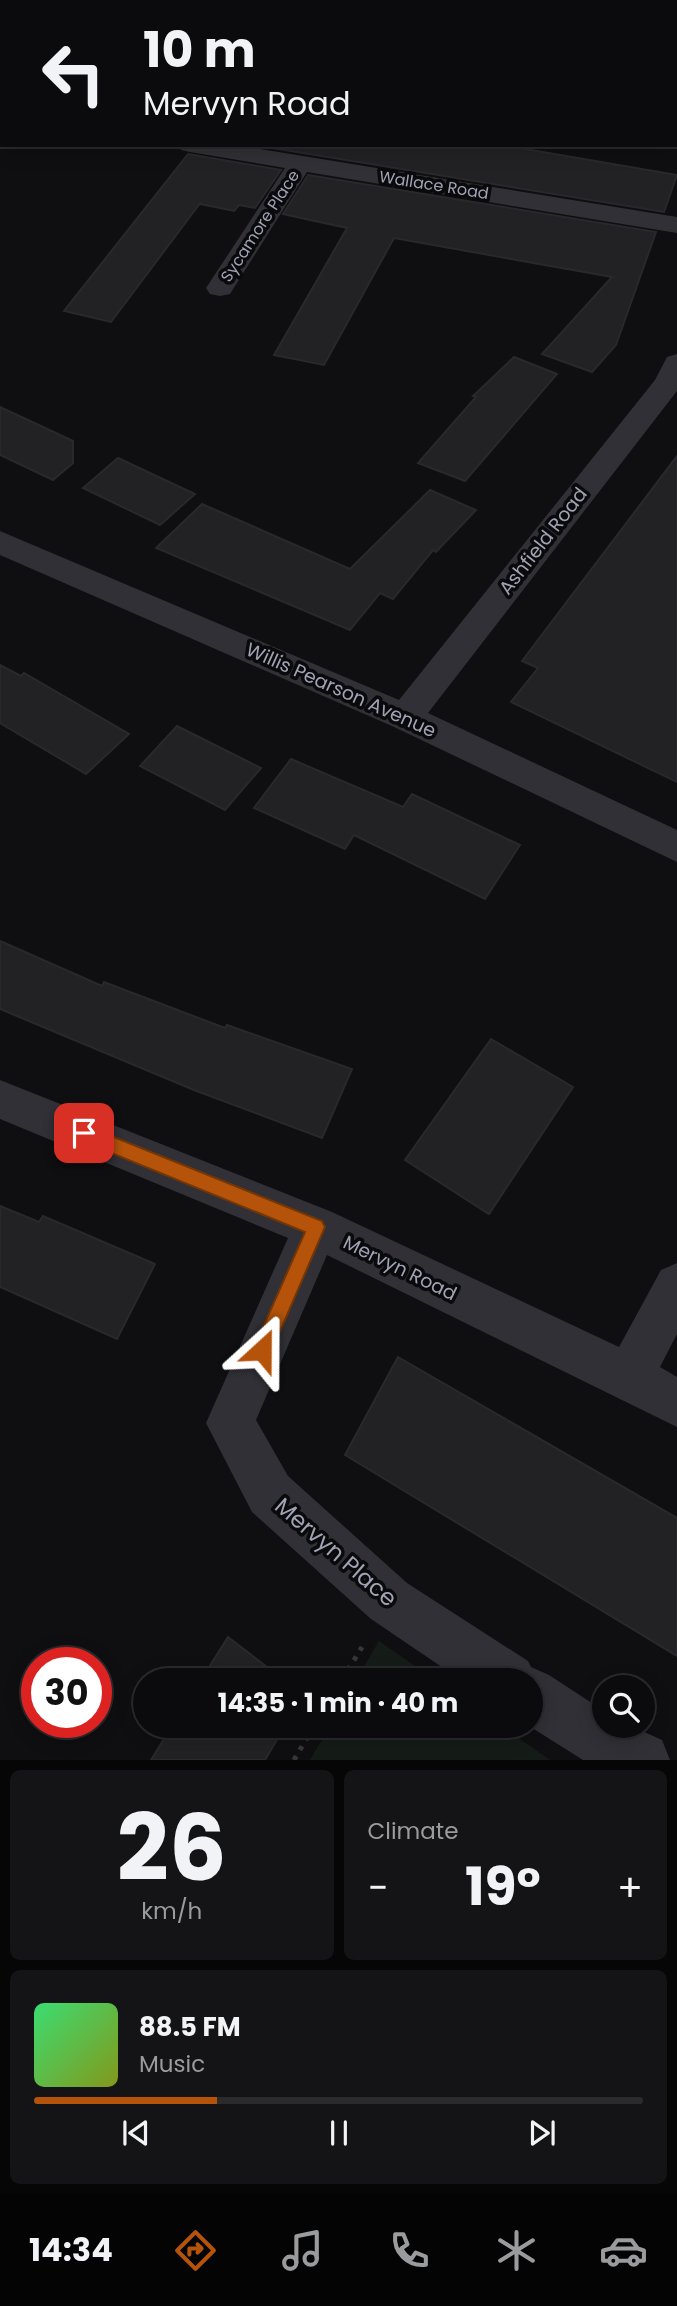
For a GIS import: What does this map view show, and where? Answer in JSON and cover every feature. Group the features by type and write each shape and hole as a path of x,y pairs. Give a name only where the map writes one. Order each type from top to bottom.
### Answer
{"street":[{"name":"Wallace Road","path":"202,147 677,225"},
{"name":"Sycamore Place","path":"220,288 300,163"},
{"name":"Ashfield Road","path":"405,717 669,382 677,363"},
{"name":"Willis Pearson Avenue","path":"0,542 405,717 677,847"},
{"name":"Mervyn Road","path":"0,1098 316,1227 629,1377 677,1403"},
{"name":"Mervyn Place","path":"316,1227 230,1423 270,1494 389,1601 491,1668"},
{"path":"629,1377 677,1286"},
{"path":"543,1703 593,1736 642,1760"}],"path":[{"path":"294,1760 307,1738"}],"shaded area":[{"path":"379,1641 418,1668 363,1668"},
{"path":"323,1738 518,1738 550,1760 310,1760"}],"building":[{"path":"266,147 514,147 677,175 664,212"},
{"path":"188,154 281,170 255,208 239,205 234,211 200,204 201,202 111,322 64,311"},
{"path":"308,175 656,232 616,345 592,372 542,354 612,277 394,238 324,365 274,355 347,228 283,214"},
{"path":"514,357 557,374 465,481 418,463 476,397 473,396"},
{"path":"0,407 73,441 73,463 53,480 0,455"},
{"path":"677,456 677,782 511,702 538,668 522,661"},
{"path":"118,458 195,494 160,525 83,488"},
{"path":"430,490 476,510 436,552 433,550 393,599 380,593 350,630 156,548 202,504 350,569"},
{"path":"0,665 21,676 24,673 129,734 86,774 0,723"},
{"path":"177,726 261,768 225,810 140,766"},
{"path":"291,759 403,807 412,794 520,845 485,899 354,835 345,849 254,808"},
{"path":"0,941 102,986 104,982 225,1028 227,1025 352,1069 322,1138 194,1090 0,1009"},
{"path":"491,1039 573,1087 489,1214 405,1160"},
{"path":"0,1206 39,1222 43,1216 155,1264 117,1339 0,1287"},
{"path":"398,1357 677,1518 677,1656 345,1455"},
{"path":"228,1637 268,1668 209,1668"},
{"path":"165,1738 278,1738 265,1760 151,1760"}],"route":[{"path":"84,1133 316,1227 262,1350"}]}
